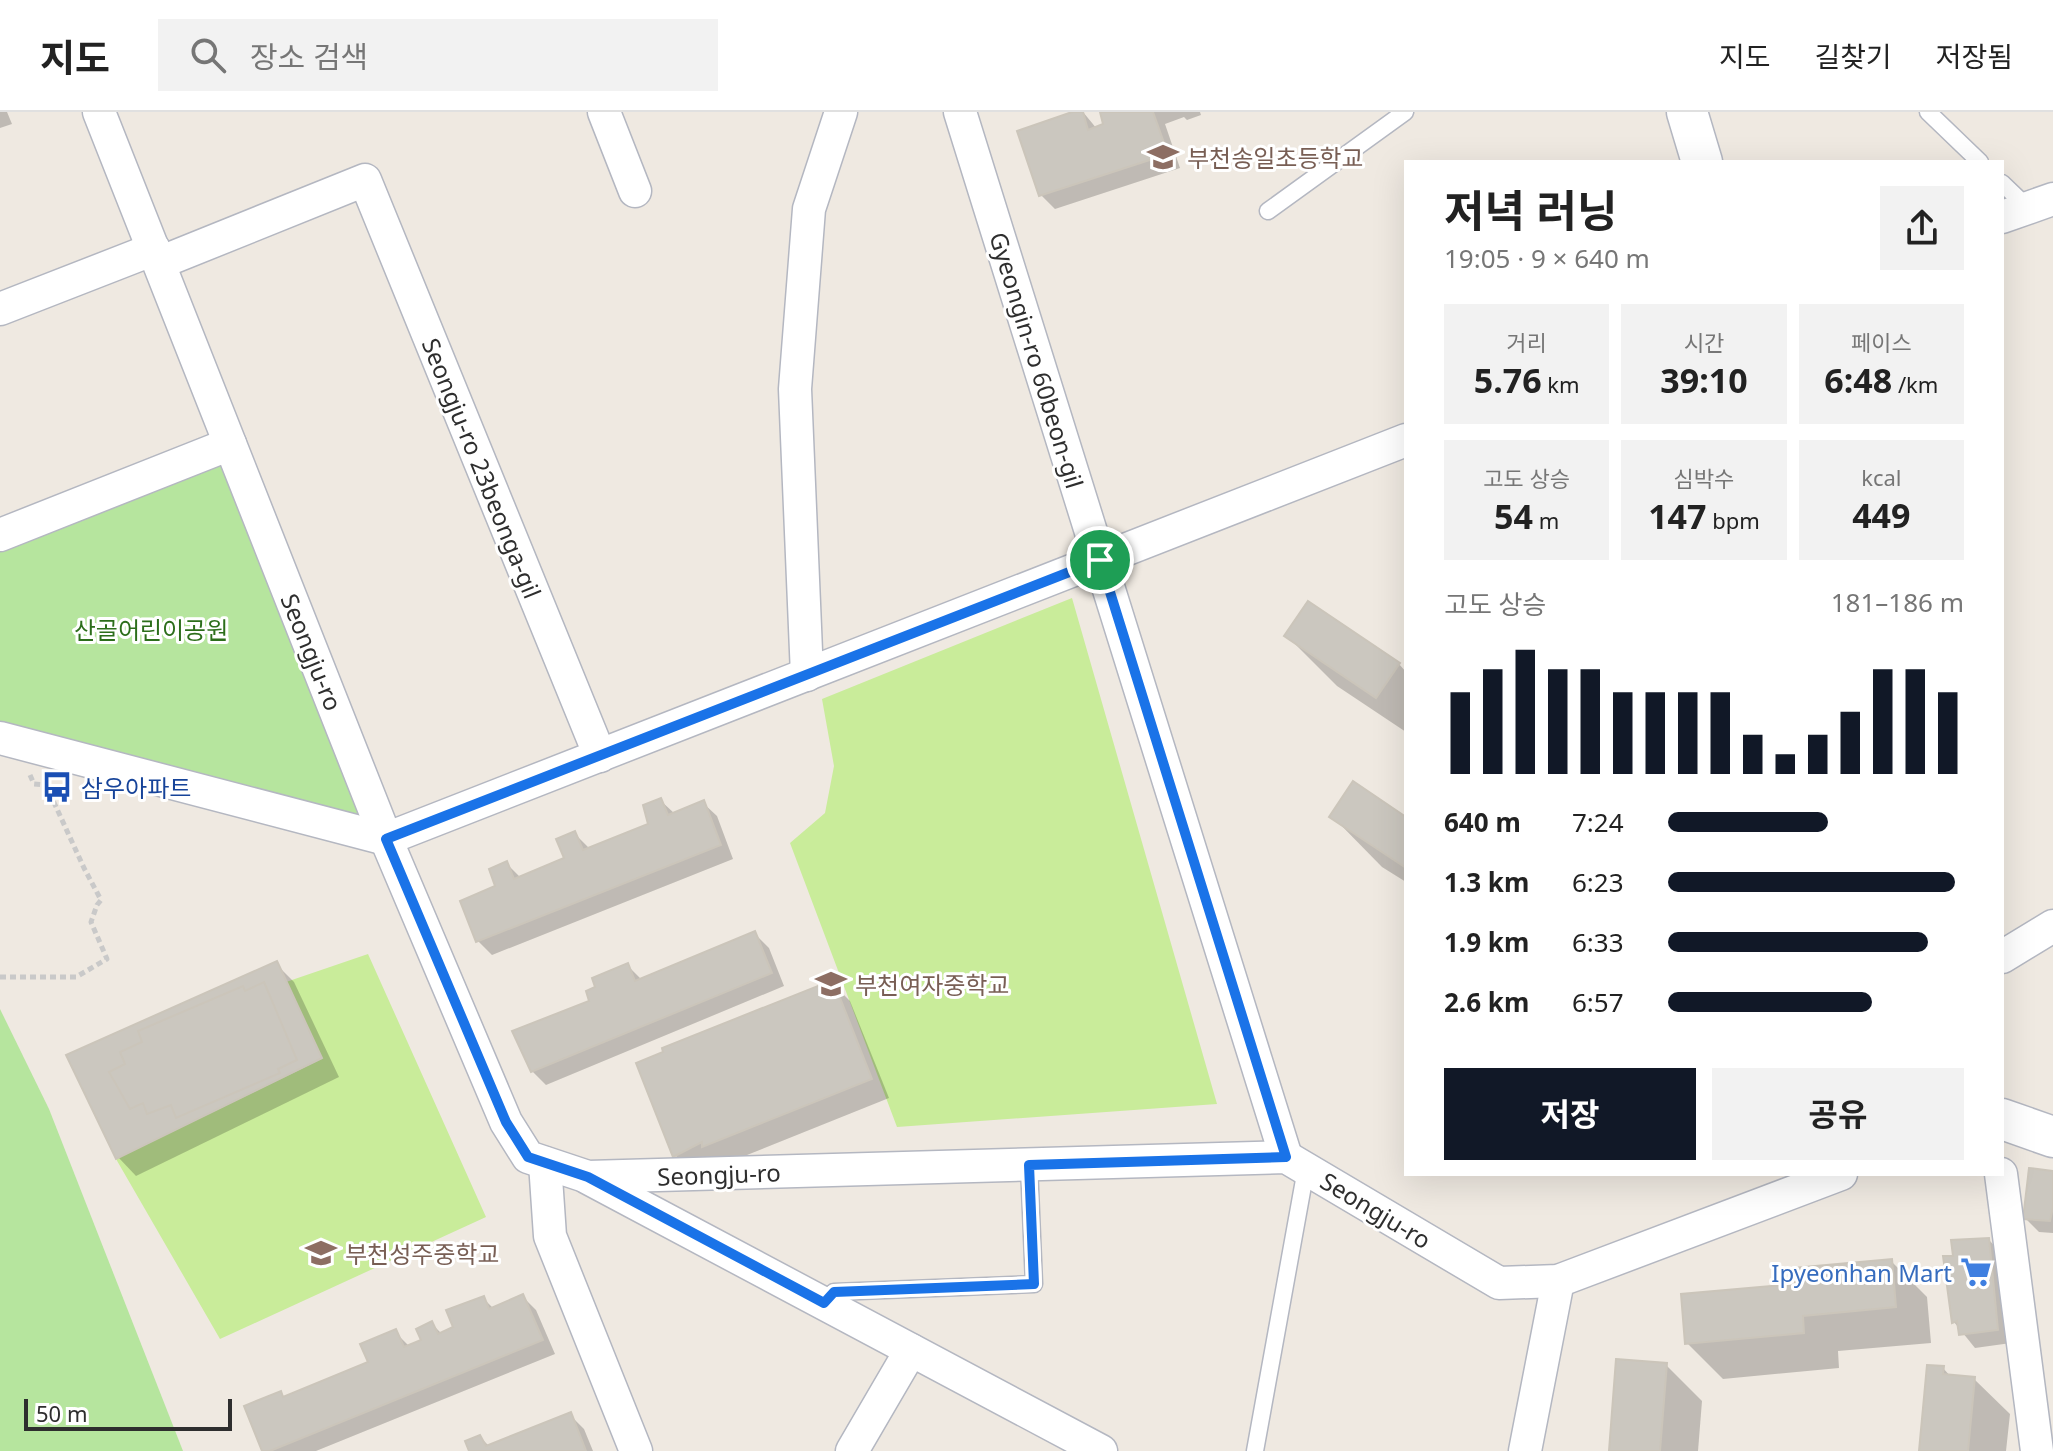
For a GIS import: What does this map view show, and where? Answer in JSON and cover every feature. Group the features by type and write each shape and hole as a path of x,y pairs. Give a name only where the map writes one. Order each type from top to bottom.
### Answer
{"street":[{"name":"Seongju-ro","path":"99,112 386,839 506,1122 528,1157 588,1177 1029,1165 1296,1163 1499,1283 1558,1281 1836,1176"},
{"path":"604,112 635,191"},
{"path":"807,675 795,389 809,209 841,112"},
{"name":"Gyeongin-ro 60beon-gil","path":"960,112 1100,560 1296,1163"},
{"path":"1687,112 1701,160"},
{"name":"Seongju-ro 23beonga-gil","path":"156,256 365,180 600,756"},
{"path":"0,309 156,256"},
{"path":"0,738 386,839 1404,441"},
{"path":"0,535 230,444"},
{"path":"2004,956 2053,926"},
{"path":"2004,1120 2053,1137"},
{"path":"545,1163 550,1236 636,1451"},
{"path":"2001,1176 2041,1389 2037,1451"},
{"path":"588,1177 1101,1451"},
{"path":"1525,1451 1558,1281"},
{"path":"852,1451 911,1350"}],"lane":[{"path":"1268,211 1405,112"},
{"path":"1928,112 1978,160"},
{"path":"2004,185 2028,208"},
{"path":"1255,1451 1296,1163"},
{"path":"824,1303 834,1292 1034,1284 1029,1165"}],"path":[{"path":"0,738 13,771 31,775 34,784 46,785 95,885 101,900 91,922 107,959 76,977 0,977"}],"green space":[{"name":"산골어린이공원","path":"228,453 373,829 0,730 0,543"},
{"path":"1072,598 1217,1104 897,1127 790,843 825,813 834,766 822,699"},
{"path":"368,954 486,1217 220,1339 116,1159 322,1059 286,982"},
{"path":"0,1009 49,1109 183,1451 0,1451"}],"building":[{"path":"1072,112 1083,112 1088,130 1103,124 1100,112 1153,112 1168,154 1039,196 1017,131"},
{"path":"1308,601 1400,663 1376,698 1284,636"},
{"path":"1353,781 1404,816 1404,867 1329,817"},
{"path":"661,798 668,815 704,800 721,845 476,942 460,901 495,886 489,869 507,861 514,879 564,858 556,839 575,831 583,850 648,824 643,805"},
{"path":"755,931 772,973 531,1072 512,1031 589,1001 586,991 595,987 592,978 628,963 635,981"},
{"path":"277,961 322,1058 116,1159 66,1055"},
{"path":"833,980 872,1079 702,1147 702,1142 673,1157 636,1063 663,1052 662,1048"},
{"path":"264,982 297,1060 278,1069 280,1073 176,1118 171,1105 147,1114 143,1103 130,1109 109,1072 125,1064 120,1052 142,1042 138,1031 243,986 245,991"},
{"path":"2029,1168 2053,1171 2050,1221 2023,1219"},
{"path":"1989,1238 1998,1330 1959,1335 1957,1321 1952,1323 1943,1256 1953,1256 1951,1240"},
{"path":"1892,1259 1896,1307 1803,1316 1804,1333 1685,1344 1681,1294 1795,1284 1794,1268"},
{"path":"523,1294 543,1340 270,1451 262,1451 244,1406 281,1391 283,1397 368,1362 360,1344 396,1329 404,1347 421,1340 416,1329 432,1321 438,1334 453,1327 446,1310 484,1296 489,1309"},
{"path":"1616,1359 1667,1363 1660,1451 1609,1451"},
{"path":"1927,1365 1944,1366 1943,1374 1975,1377 1968,1451 1919,1451"},
{"path":"571,1412 586,1451 469,1451 465,1441 480,1435 486,1446"}],"place":[{"name":"부천송일초등학교","path":"1163,157"},
{"name":"삼우아파트","path":"57,787"},
{"name":"부천여자중학교","path":"831,984"},
{"name":"부천성주중학교","path":"321,1253"},
{"name":"Ipyeonhan Mart","path":"1976,1272"}],"route":[{"path":"1100,560 1286,1157 1029,1165 1034,1284 834,1292 824,1303 588,1177 528,1157 506,1122 386,839 1100,560"}]}
